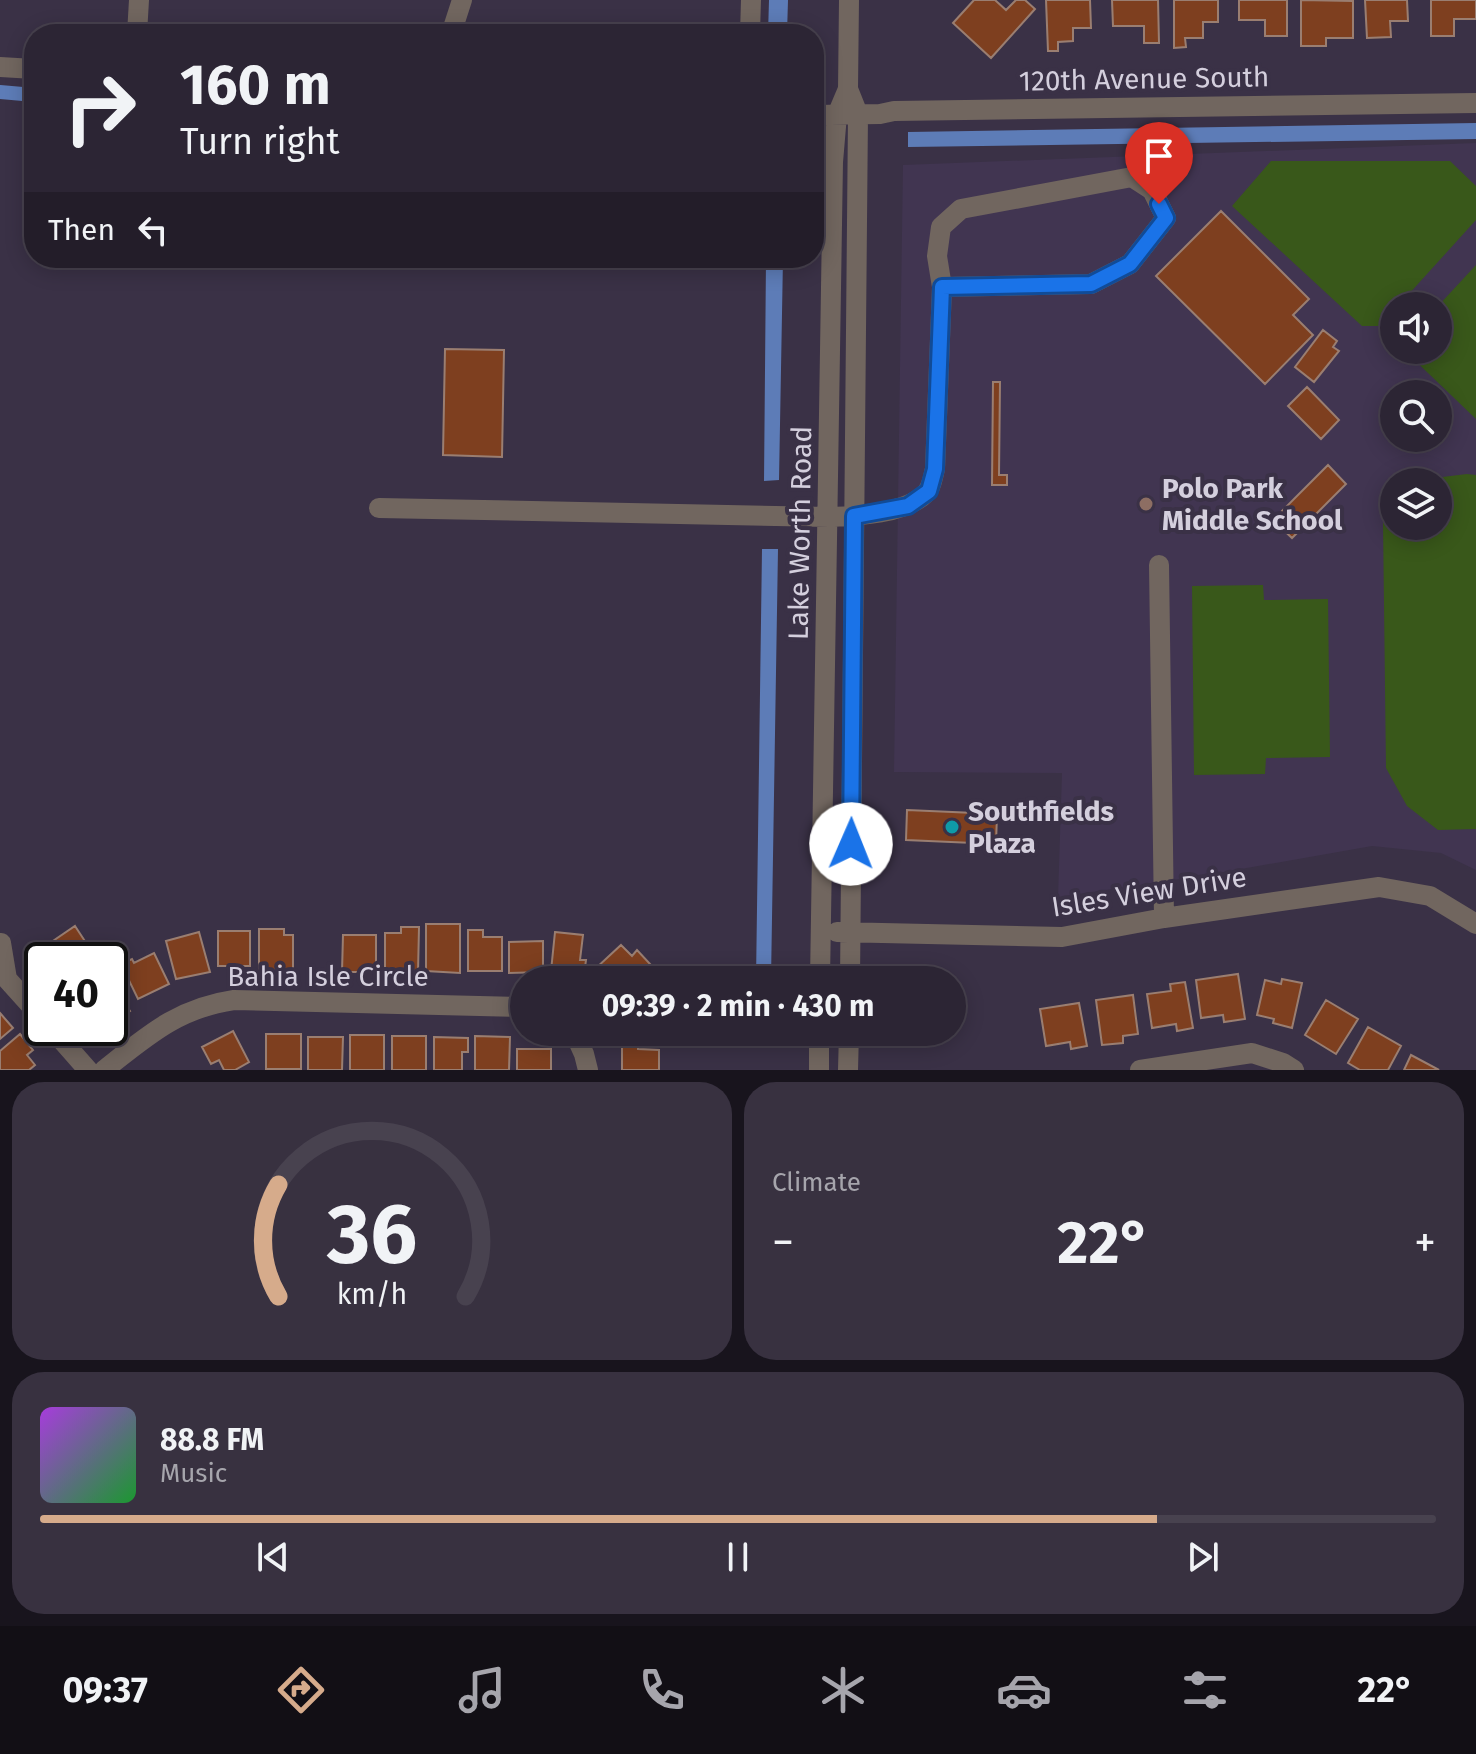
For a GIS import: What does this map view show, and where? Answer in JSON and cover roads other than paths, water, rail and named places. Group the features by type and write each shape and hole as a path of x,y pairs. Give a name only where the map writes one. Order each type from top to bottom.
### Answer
{"street":[{"path":"138,24 139,0"},
{"path":"454,24 462,0"},
{"path":"750,24 751,0"},
{"name":"Lake Worth Road","path":"849,0 847,115 854,516 850,966"},
{"path":"0,67 24,68"},
{"name":"120th Avenue South","path":"824,115 894,111 1476,103"},
{"name":"Lake Worth Road","path":"820,966 833,162 847,115"},
{"path":"379,508 829,517 854,516 908,506 929,491 935,469 942,287 937,256 941,227 961,209 1132,177 1152,190 1166,218 1130,264 1091,284 942,287"},
{"path":"1159,565 1164,918"},
{"name":"Isles View Drive","path":"821,931 1062,937 1164,918 1379,887 1430,896 1476,924"},
{"path":"1,943 7,979 24,998"},
{"name":"Bahia Isle Circle","path":"104,1070 171,1019 214,1003 234,1000 510,1007"},
{"path":"67,1046 88,1070"},
{"path":"580,1046 588,1070"},
{"path":"819,1046 819,1070"},
{"path":"848,1070 849,1046"},
{"path":"1140,1070 1252,1053 1294,1070"}],"water":[{"path":"769,0 788,0 787,24 768,24"},
{"path":"1476,123 1476,139 908,147 908,132"},
{"path":"766,268 783,268 779,480 764,481"},
{"path":"762,549 778,549 771,966 756,966"}],"waterway":[{"path":"0,92 24,94"}],"place":[{"name":"Polo Park Middle School","path":"1146,504"},
{"name":"Southfields Plaza","path":"952,827"}]}
